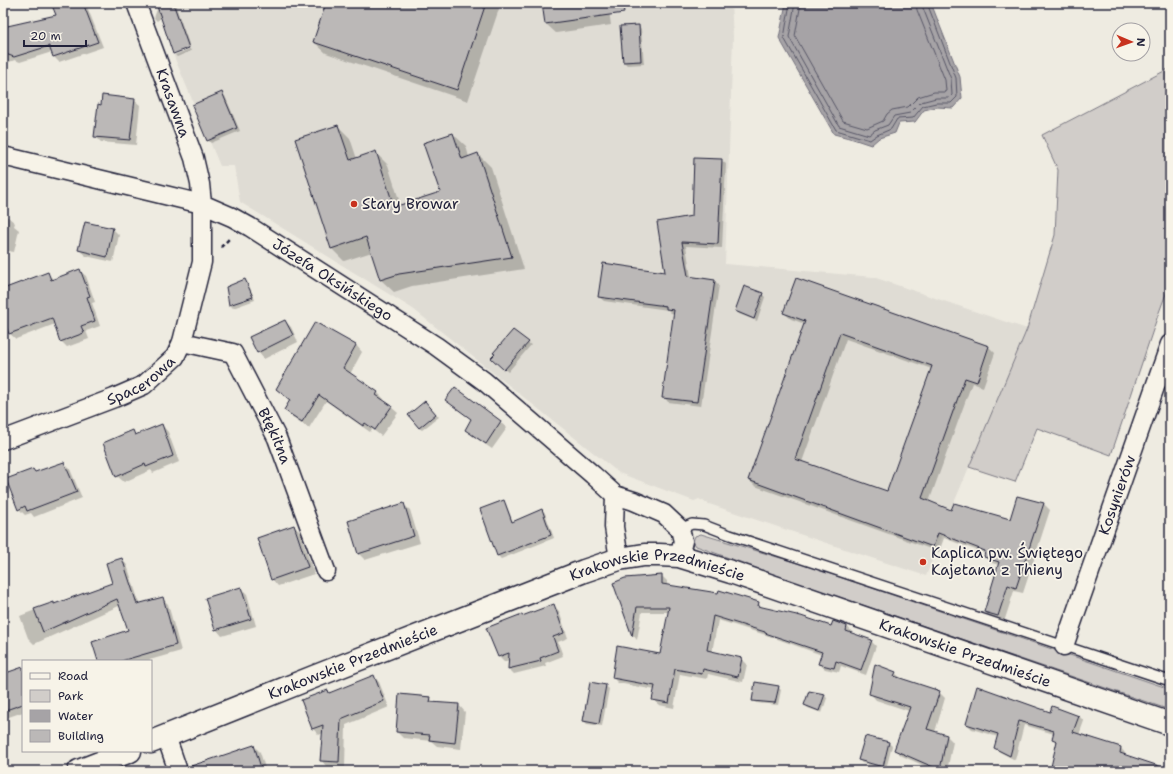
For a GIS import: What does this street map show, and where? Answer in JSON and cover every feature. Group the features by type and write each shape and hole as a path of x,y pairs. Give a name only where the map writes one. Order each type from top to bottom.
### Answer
{"street":[{"name":"Krasawna","path":"136,3 194,158 200,184 202,204"},
{"name":"Józefa Oksińskiego","path":"3,156 202,204 232,217 274,241 436,346 484,381 594,475 615,495 634,501 664,514 680,529"},
{"name":"Spacerowa","path":"3,440 114,398 144,385 175,357 182,342 202,262 202,204"},
{"name":"Błękitna","path":"182,342 233,353 277,438 326,571"},
{"name":"Kosynierów","path":"1064,646 1170,344"},
{"path":"615,495 614,527 619,559"},
{"path":"679,556 683,541 680,529"},
{"name":"Krakowskie Przedmieście","path":"158,739 584,571 619,559 644,556 679,556 731,572 1170,724"},
{"path":"158,739 178,771"},
{"path":"79,771 127,752"}],"lane":[{"path":"680,529 692,524 704,525 745,540 1170,681"}],"shaded area":[{"path":"158,3 731,3 733,37 725,264 873,277 1027,329 951,510 926,576 709,504 699,499 694,501 619,473 413,309 240,202 234,166 220,166 173,54 157,7"}],"green space":[{"path":"1170,68 1170,283 1111,455 1037,428 1015,482 969,467 1027,329 1055,235 1058,170 1042,135"},
{"path":"701,534 804,565 1170,689 1170,710 795,582 696,546 693,541 695,536"}],"water":[{"path":"786,3 931,3 960,77 962,98 953,108 937,107 924,110 915,122 899,123 895,133 879,138 871,145 834,134 779,38"}],"building":[{"path":"51,3 83,3 98,42 53,57 49,46 14,57 3,53 3,27 56,15"},
{"path":"156,3 173,3 189,48 173,54"},
{"path":"326,3 486,3 457,90 313,42"},
{"path":"542,3 623,3 624,13 545,24"},
{"path":"639,25 641,61 623,62 620,26"},
{"path":"222,92 237,128 207,141 192,105"},
{"path":"102,95 135,99 130,140 94,137 98,104 101,105"},
{"name":"Stary Browar","path":"338,125 350,160 376,151 394,207 440,192 423,143 453,133 462,159 478,153 512,257 399,274 380,280 366,237 331,249 295,139"},
{"path":"694,158 722,159 718,244 682,242 688,276 715,280 697,402 662,398 674,310 666,309 666,306 598,297 603,263 665,272 657,222 692,216"},
{"path":"85,222 113,228 107,257 78,250"},
{"path":"80,269 90,296 87,297 95,321 81,326 84,333 60,342 52,318 9,334 3,319 3,289 48,272 51,280"},
{"path":"796,278 989,346 977,382 965,378 922,498 951,510 954,503 1010,519 1017,496 1044,503 1016,588 1008,585 998,616 984,612 999,562 984,557 985,551 938,533 933,547 748,480 805,321 783,313","holes":["840,333 932,366 887,491 795,459"]},
{"path":"245,279 253,297 229,305 226,287"},
{"path":"744,286 763,293 754,319 735,311"},
{"path":"285,320 293,335 257,353 249,337"},
{"path":"315,322 356,345 343,368 378,392 376,395 392,406 375,430 365,423 363,426 319,395 302,422 284,410 290,400 276,389"},
{"path":"513,330 529,342 504,370 491,358 495,354 493,353"},
{"path":"455,387 501,421 486,444 465,430 471,419 445,400"},
{"path":"425,401 436,414 419,428 408,415"},
{"path":"162,424 173,456 146,467 145,464 116,477 103,443 133,430 135,435"},
{"path":"64,462 77,492 27,511 25,506 18,510 6,479 33,469 35,472"},
{"path":"504,500 512,522 542,509 551,535 497,556 480,509"},
{"path":"404,503 414,536 358,554 348,521"},
{"path":"294,525 308,567 271,580 257,538"},
{"path":"122,558 137,604 163,597 176,645 124,660 98,660 92,642 128,630 117,599 43,632 34,609 54,602 54,604 112,583 106,563"},
{"path":"662,575 662,584 718,593 719,590 759,602 758,606 801,616 831,626 833,621 847,626 846,631 872,640 861,670 836,661 834,668 818,664 822,652 713,616 707,650 742,658 738,677 703,669 702,674 675,669 669,703 652,700 655,686 612,678 617,646 660,654 669,607 637,607 632,636 613,583 625,578"},
{"path":"241,587 251,619 215,630 205,598"},
{"path":"554,604 564,633 553,637 558,651 540,658 541,661 508,669 509,653 498,657 486,628 522,614 522,616"},
{"path":"875,664 896,672 894,676 940,691 927,729 947,735 940,770 894,750 910,707 869,694"},
{"path":"22,667 22,704 3,711 3,674"},
{"path":"374,675 384,701 341,719 339,762 320,761 323,725 312,729 301,700 328,690 329,693"},
{"path":"590,682 606,685 599,724 583,721"},
{"path":"755,682 779,686 775,703 752,701"},
{"path":"977,686 1050,712 1052,706 1079,716 1073,732 1121,747 1120,753 1165,768 1164,771 1050,771 1057,741 1052,739 1054,731 1019,721 1010,756 994,748 998,734 966,724"},
{"path":"809,691 825,694 819,711 804,705"},
{"path":"399,694 431,697 430,702 459,704 455,743 429,740 430,735 396,732"},
{"path":"865,736 889,742 883,767 858,760"},
{"path":"254,745 262,771 188,771 188,767"}],"place":[{"name":"Stary Browar","path":"354,204"},
{"name":"Kaplica pw. Świętego Kajetana z Thieny","path":"923,562"}]}
